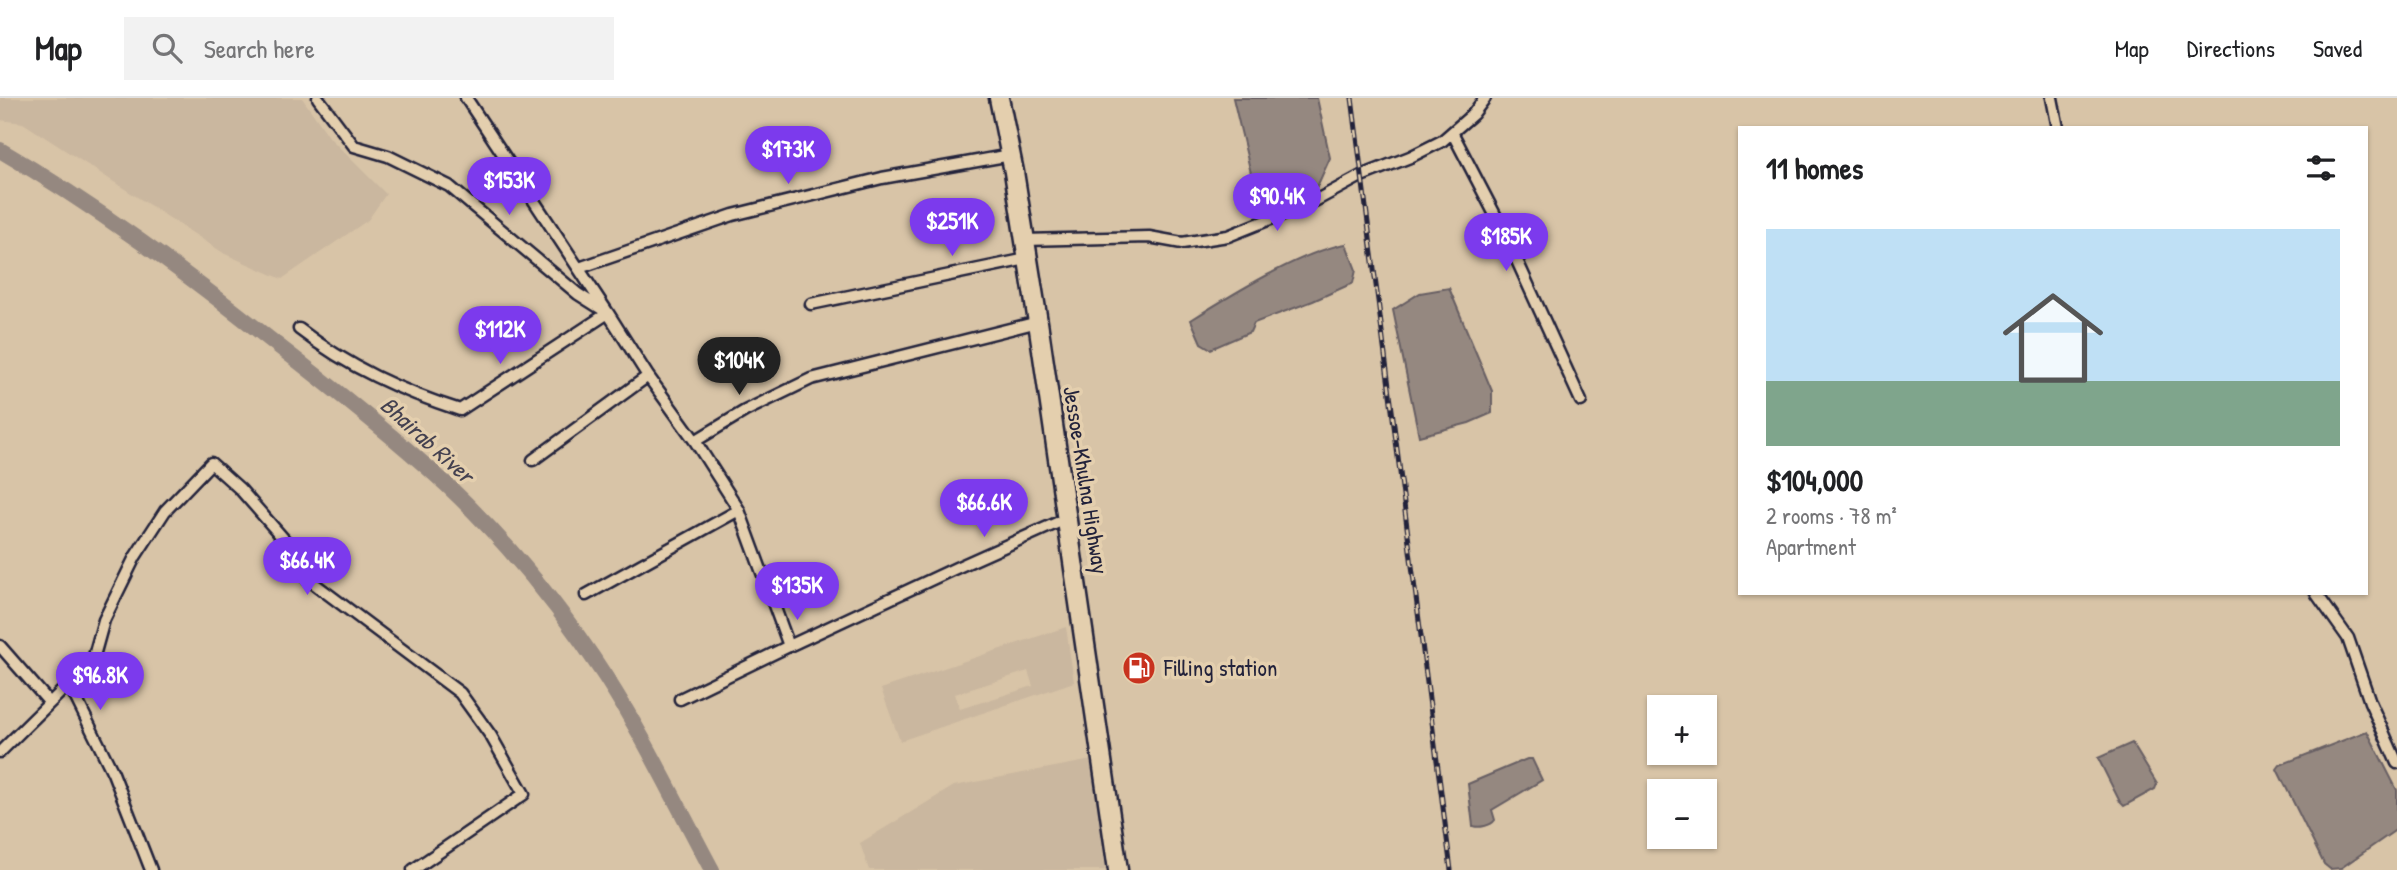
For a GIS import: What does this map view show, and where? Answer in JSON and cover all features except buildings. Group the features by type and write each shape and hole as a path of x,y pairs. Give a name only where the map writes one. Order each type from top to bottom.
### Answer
{"highway":[{"name":"Jessoe-Khulna Highway","path":"999,98 1038,322 1118,870"}],"street":[{"path":"318,98 354,146 388,156 449,186 578,294 608,313"},
{"path":"466,98 739,510 789,646"},
{"path":"1024,240 1149,237 1182,243 1228,236 1313,202 1361,176 1410,157 1453,134 1485,98"},
{"path":"2052,98 2058,126"},
{"path":"1453,134 1504,232 1581,401"},
{"path":"579,268 733,215 882,178 1011,155"},
{"path":"811,304 1027,259"},
{"path":"299,329 326,350 374,377 416,396 460,410 608,313"},
{"path":"695,441 745,411 811,379 1038,322"},
{"path":"533,460 648,376"},
{"path":"0,752 94,656 104,620 142,546 165,511 211,463 240,489 296,553 308,579 460,693 491,736 524,794 413,870"},
{"path":"586,595 739,510"},
{"path":"680,699 1068,518"},
{"path":"2317,595 2348,638 2370,702 2397,763"},
{"path":"0,646 49,702"},
{"path":"69,684 113,773 151,870"}],"shaded area":[{"path":"0,98 302,98 330,138 386,194 368,220 282,279 225,254 23,123 0,120"},
{"path":"1233,98 1317,98 1330,158 1316,189 1260,211"},
{"path":"1346,244 1356,270 1353,283 1254,323 1250,332 1211,349 1201,343 1191,320 1288,265 1328,248"},
{"path":"1449,288 1492,391 1492,413 1469,423 1419,436 1393,310 1420,293"},
{"path":"1066,627 1074,682 900,741 881,689","holes":["1028,671 1033,686 960,709 955,694"]},
{"path":"2367,731 2397,790 2397,829 2341,868 2330,869 2324,864 2277,769 2280,765"},
{"path":"2132,743 2157,784 2155,789 2124,806 2098,758"},
{"path":"1532,759 1542,780 1492,810 1495,820 1491,824 1473,826 1468,784"},
{"path":"1092,760 1106,870 869,870 860,843 954,786"}],"waterway":[{"name":"Bhairab River","path":"0,150 105,217 206,290 361,411 469,506 532,576 605,676 634,723 712,870"}],"railway":[{"path":"1352,98 1451,870"}],"place":[{"name":"Filling station","path":"1139,668"}]}
